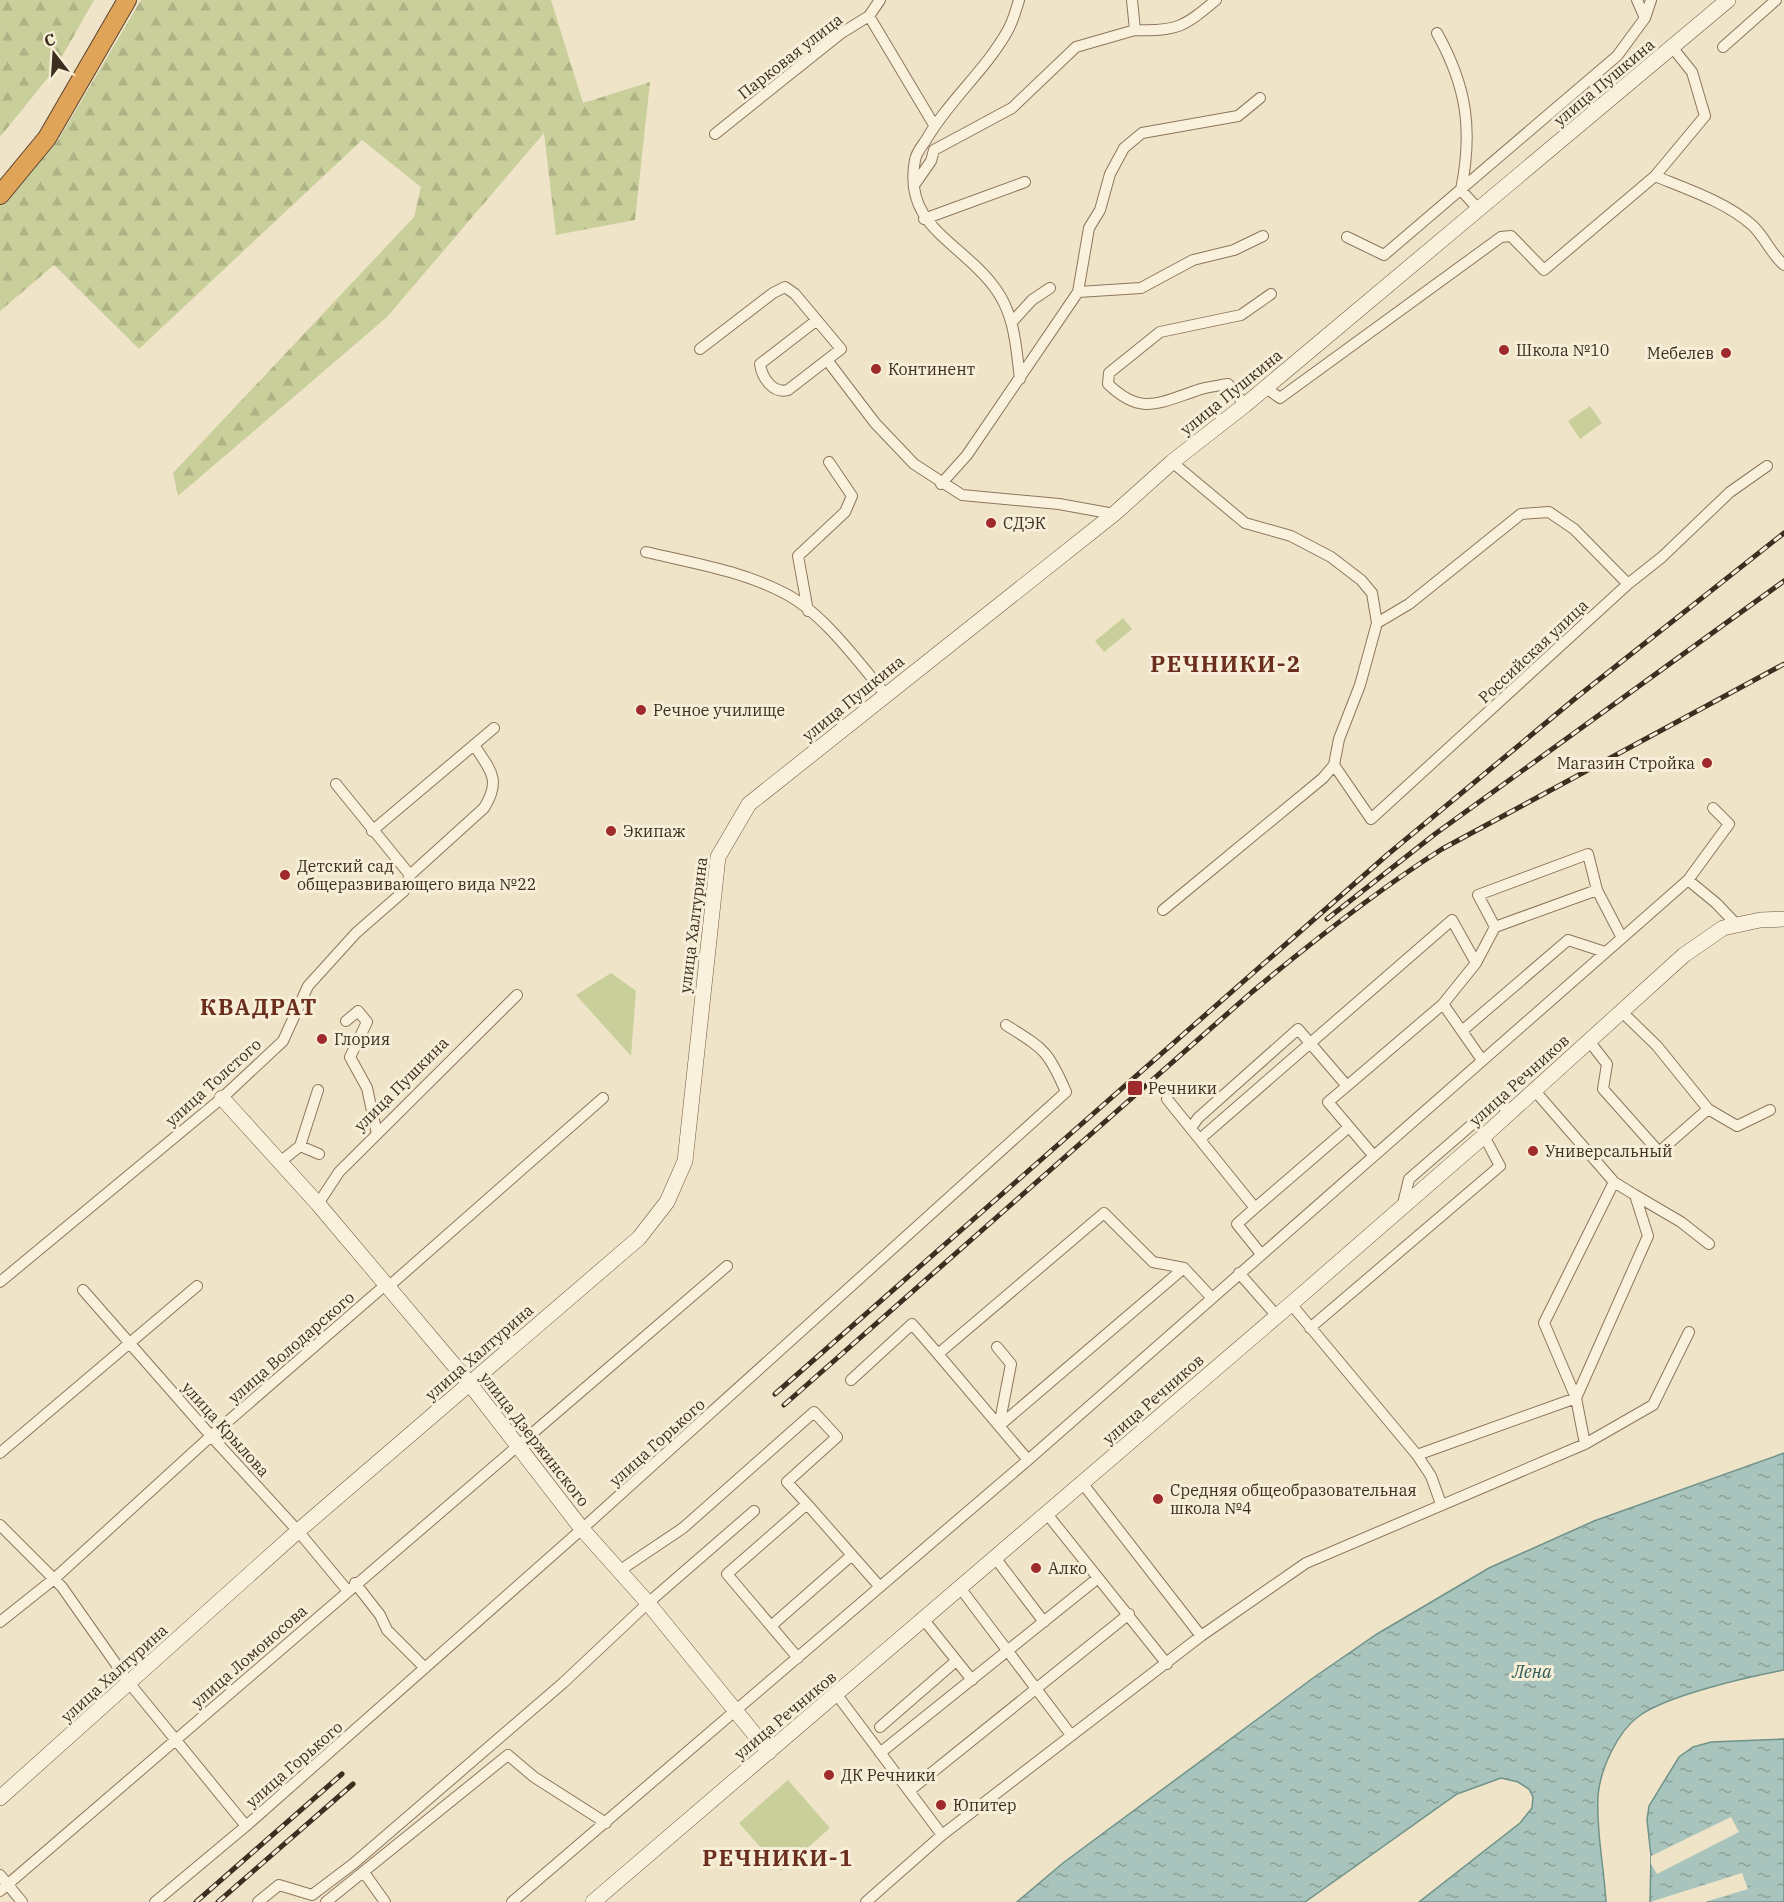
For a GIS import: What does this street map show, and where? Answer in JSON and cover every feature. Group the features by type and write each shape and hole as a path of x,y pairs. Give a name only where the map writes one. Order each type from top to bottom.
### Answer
{"highway":[{"path":"0,195 47,138 127,0"}],"main road":[{"name":"улица Пушкина","path":"749,804 1114,514 1172,462 1266,388 1728,0"},
{"name":"улица Халтурина","path":"0,1798 130,1684 298,1531 639,1238 667,1202 684,1161 718,857 749,804"},
{"name":"улица Речников","path":"592,1902 961,1589 1402,1208 1535,1091 1621,1011 1705,939 1736,924 1784,919"},
{"name":"улица Дзержинского","path":"222,1098 318,1204 470,1384 582,1529 648,1603 769,1752"}],"street":[{"name":"Парковая улица","path":"715,134 840,34 869,16 880,0"},
{"path":"1019,0 1008,29 934,125 915,158 914,186 916,202 924,219 982,271 996,289 1012,322 1020,379"},
{"path":"1132,0 1136,30"},
{"path":"914,186 931,161 934,150 1012,108 1076,47 1136,30 1177,28 1189,22 1216,0"},
{"path":"1637,0 1645,18"},
{"path":"1347,237 1384,255 1617,56 1645,18 1651,0"},
{"path":"1723,47 1776,0"},
{"path":"869,16 934,125"},
{"path":"1437,33 1453,62 1468,121 1468,154 1461,190"},
{"path":"1266,388 1280,398 1501,237 1511,236 1544,270 1655,176 1705,116 1692,72 1672,47"},
{"path":"941,484 967,455 1078,292 1089,228 1100,210 1110,174 1124,148 1142,133 1238,116 1260,98"},
{"path":"1655,176 1724,207 1750,224 1766,239 1784,265"},
{"path":"924,219 1025,182"},
{"path":"1461,190 1479,210"},
{"path":"1078,292 1141,288 1194,260 1234,250 1263,236"},
{"path":"700,349 779,288 791,290 817,320 841,349 796,385 781,392 774,389 762,374 760,364 817,320"},
{"path":"1012,322 1032,300 1050,288"},
{"path":"1245,405 1228,384 1197,390 1164,403 1143,405 1124,400 1108,384 1109,373 1160,332 1241,315 1271,294"},
{"path":"827,360 875,423 914,464 941,484 962,495 1059,504 1114,514"},
{"path":"808,611 798,556 845,512 852,496 830,462"},
{"path":"1163,910 1323,778 1334,765 1339,739 1360,685 1377,623 1371,593 1361,580 1331,557 1291,536 1245,523 1172,462"},
{"name":"Российская улица","path":"1334,765 1371,819 1628,584 1662,557 1730,492 1767,466"},
{"path":"1377,623 1409,604 1521,514 1550,512 1574,529 1628,584"},
{"path":"646,552 742,574 788,595 834,634 886,695"},
{"path":"372,831 494,728"},
{"name":"улица Толстого","path":"0,1282 222,1098 283,1041 308,986 356,933 404,891 410,875 484,808 492,794 494,776 474,745"},
{"path":"336,784 410,875"},
{"path":"512,1902 1028,1460 1688,880 1729,824 1713,808"},
{"path":"1495,927 1478,896 1587,854 1597,890 1622,938"},
{"path":"1688,880 1716,903 1736,924"},
{"path":"1374,1155 1328,1102 1443,1004 1476,963 1495,927 1597,890"},
{"path":"1200,1139 1452,920 1476,963"},
{"path":"1462,1031 1568,940 1605,952"},
{"name":"улица Пушкина","path":"318,1204 339,1172 517,995"},
{"path":"1443,1004 1482,1060"},
{"path":"346,1022 358,1011 367,1022 351,1057 367,1088 377,1134"},
{"path":"1621,1011 1657,1046 1707,1109 1737,1126 1770,1110"},
{"name":"улица Горького","path":"155,1902 246,1826 582,1529 1066,1092 1051,1059 1041,1048 1006,1024"},
{"path":"1191,1128 1198,1118 1298,1029 1347,1086"},
{"path":"1589,1041 1607,1064 1603,1089 1659,1152 1707,1109"},
{"path":"280,1162 300,1146 318,1090"},
{"path":"1535,1091 1614,1182 1681,1222 1709,1244"},
{"name":"улица Володарского","path":"0,1622 54,1579 211,1436 383,1287 388,1287 603,1098"},
{"path":"1167,1100 1255,1208"},
{"path":"1402,1208 1409,1179 1418,1171 1499,1101 1509,1113"},
{"path":"1261,1254 1238,1224 1349,1127"},
{"path":"1310,1328 1500,1166 1484,1136"},
{"path":"300,1146 319,1154"},
{"path":"1585,1444 1576,1398 1544,1323 1614,1182"},
{"path":"1417,1455 1576,1398 1648,1236 1635,1195"},
{"path":"938,1354 1104,1213 1153,1262 1184,1268 1211,1298"},
{"name":"улица Ломоносова","path":"4,1887 728,1266"},
{"path":"999,1426 1184,1268"},
{"path":"1239,1273 1277,1316"},
{"path":"0,1454 197,1286"},
{"name":"улица Крылова","path":"83,1290 211,1436 298,1531 380,1615 387,1629 425,1668"},
{"path":"1291,1304 1417,1455 1431,1476 1441,1503"},
{"path":"850,1380 912,1324 1028,1460"},
{"path":"866,1902 942,1836 1071,1736 1201,1636 1306,1563 1441,1503 1585,1444 1653,1405 1689,1332"},
{"path":"997,1347 1011,1364 999,1426"},
{"path":"619,1571 683,1528 814,1412 837,1437 787,1482 880,1587"},
{"path":"1083,1484 1201,1636"},
{"path":"798,1658 727,1574 807,1504"},
{"path":"258,1902 279,1885 312,1895 353,1864 563,1683 648,1603 754,1511"},
{"path":"1047,1514 1167,1664"},
{"path":"0,1525 54,1579 130,1684 246,1826"},
{"path":"771,1626 852,1555"},
{"path":"996,1559 1044,1622"},
{"path":"880,1753 1098,1578"},
{"path":"961,1589 1071,1736"},
{"path":"909,1791 1129,1614"},
{"path":"924,1620 972,1680"},
{"path":"880,1726 956,1661"},
{"path":"837,1695 942,1836"},
{"path":"326,1902 365,1874 508,1755 534,1777 606,1823"},
{"path":"365,1874 385,1902"},
{"path":"0,1875 4,1887 22,1902"}],"green space":[{"path":"0,0 94,0 55,69 0,137"},
{"path":"141,0 551,0 583,103 650,82 635,220 556,235 544,133 387,317 178,496 173,473 414,217 421,187 362,140 139,349 54,265 0,311 0,204 57,142"},
{"path":"1590,406 1602,423 1580,439 1568,421"},
{"path":"1123,618 1132,629 1104,652 1095,641"},
{"path":"611,973 636,991 631,1056 576,995"},
{"path":"788,1780 830,1828 781,1871 739,1823"}],"water":[{"name":"Лена","path":"1784,1453 1784,1670 1688,1694 1652,1708 1631,1723 1617,1741 1606,1763 1598,1796 1599,1836 1606,1902 1419,1902 1520,1823 1532,1808 1533,1797 1529,1789 1518,1782 1501,1778 1457,1794 1305,1902 1017,1902 1063,1863 1313,1678 1377,1634 1489,1568 1594,1521"},
{"path":"1784,1739 1784,1902 1650,1902 1651,1856 1647,1820 1649,1806 1679,1757 1693,1747 1711,1742"}],"pier":[{"path":"1731,1817 1739,1832 1657,1874 1651,1864 1651,1856"},
{"path":"1742,1873 1748,1889 1705,1902 1650,1902"}],"railway":[{"path":"775,1394 1387,855 1577,697 1784,533"},
{"path":"1327,919 1435,834 1784,581"},
{"path":"784,1405 1252,992 1369,900 1442,849 1784,664"},
{"path":"196,1902 342,1774"},
{"path":"218,1902 353,1784"}],"place":[{"name":"Школа №10","path":"1504,350"},
{"name":"Мебелев","path":"1726,353"},
{"name":"Континент","path":"876,369"},
{"name":"СДЭК","path":"991,523"},
{"name":"Речное училище","path":"641,710"},
{"name":"Магазин Стройка","path":"1707,763"},
{"name":"Экипаж","path":"611,831"},
{"name":"Детский сад общеразвивающего вида №22","path":"285,875"},
{"name":"Глория","path":"322,1039"},
{"name":"Речники","path":"1135,1088"},
{"name":"Универсальный","path":"1533,1151"},
{"name":"Средняя общеобразовательная школа №4","path":"1158,1499"},
{"name":"Алко","path":"1036,1568"},
{"name":"ДК Речники","path":"829,1775"},
{"name":"Юпитер","path":"941,1805"}],"district":[{"name":"РЕЧНИКИ-2","path":"1226,664"},
{"name":"КВАДРАТ","path":"259,1007"},
{"name":"РЕЧНИКИ-1","path":"778,1858"}]}
